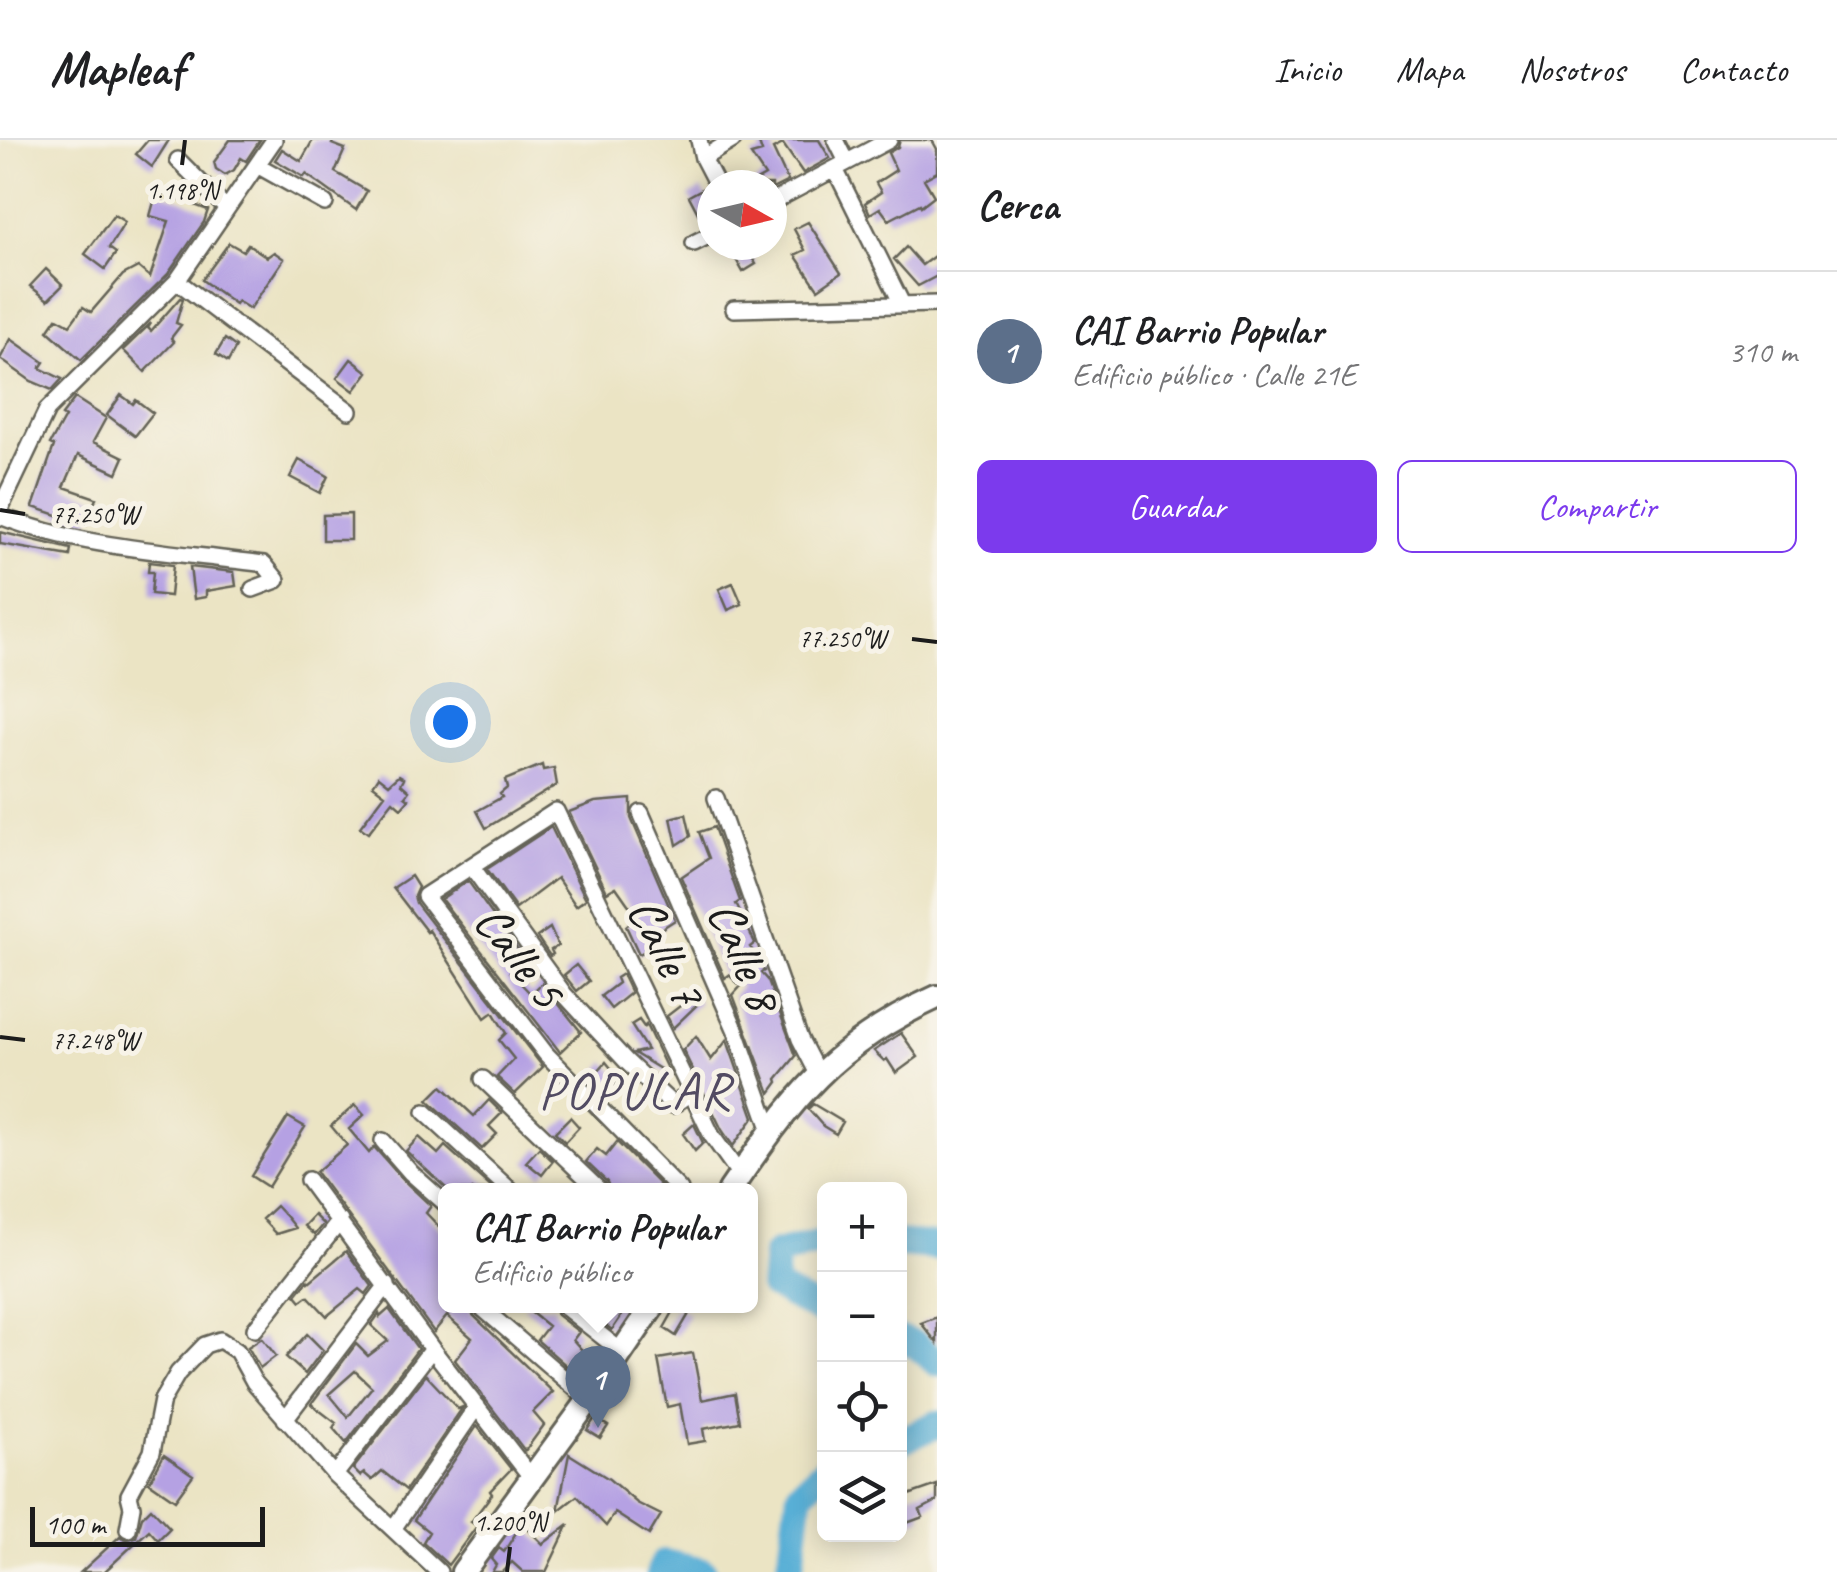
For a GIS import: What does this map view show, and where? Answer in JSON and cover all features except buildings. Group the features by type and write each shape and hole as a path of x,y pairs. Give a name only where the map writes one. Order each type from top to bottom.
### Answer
{"main road":[{"path":"735,1182 818,1074 852,1044 937,997"},
{"path":"463,1572 589,1400 646,1313"}],"street":[{"path":"253,589 277,580 264,564 112,546 50,532 0,512 47,410 177,280 274,140"},
{"path":"699,140 710,170"},
{"path":"703,158 733,140"},
{"path":"836,140 841,165 902,304"},
{"path":"787,194 890,140"},
{"path":"178,160 226,208"},
{"path":"257,165 325,203"},
{"path":"177,280 348,412"},
{"path":"734,309 937,304"},
{"path":"716,798 800,1040 818,1074"},
{"name":"Calle 7","path":"472,866 556,811 735,1182"},
{"name":"Calle 8","path":"640,812 736,1030 771,1131"},
{"path":"472,866 564,994 628,1062 674,1105 692,1092"},
{"name":"Calle 5","path":"472,866 425,896 546,1054 673,1183"},
{"path":"483,1079 592,1183"},
{"path":"425,1112 502,1183"},
{"path":"384,1141 438,1197"},
{"path":"308,1180 531,1476"},
{"path":"255,1329 340,1221"},
{"path":"284,1419 387,1285"},
{"path":"488,1313 589,1400"},
{"path":"573,1313 622,1352"},
{"path":"128,1528 132,1507 129,1495 152,1452 162,1400 178,1373 205,1345 220,1340 237,1352 254,1382 335,1475 439,1572"},
{"path":"335,1475 432,1349"},
{"path":"394,1529 477,1406"}],"waterway":[{"path":"817,1244 776,1254 773,1286 817,1309"},
{"path":"907,1245 937,1247"},
{"path":"907,1342 937,1363"},
{"path":"907,1438 937,1424"},
{"path":"790,1572 800,1493 817,1477"},
{"path":"660,1572 664,1563 703,1572"}],"place":[{"name":"CAI Barrio Popular","path":"598,1428"}],"district":[{"name":"POPULAR","path":"635,1090"}]}
